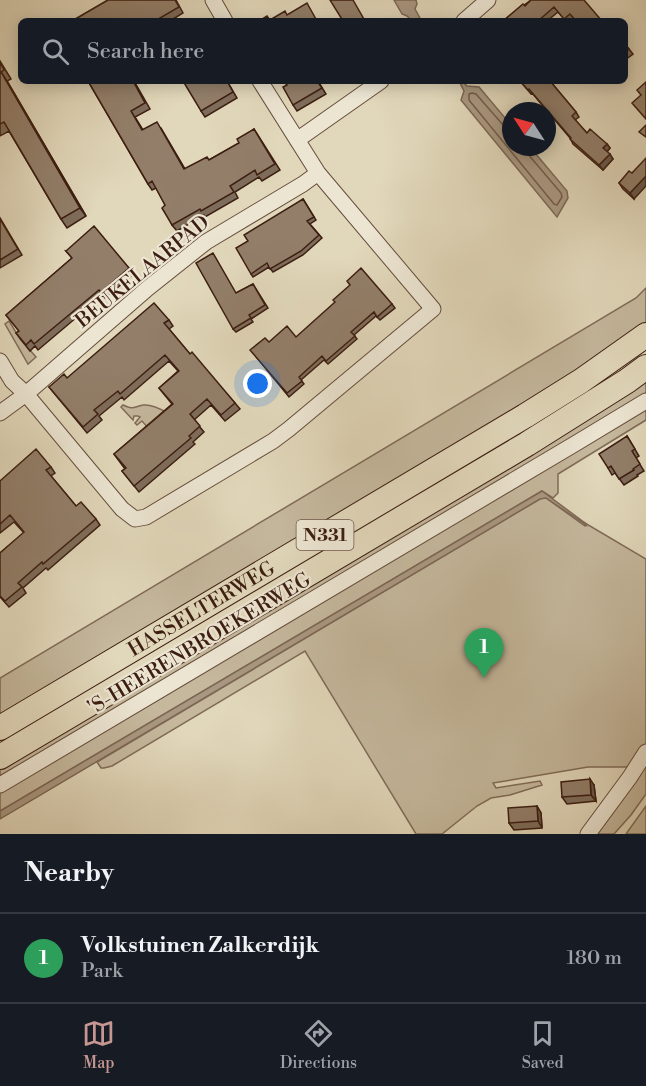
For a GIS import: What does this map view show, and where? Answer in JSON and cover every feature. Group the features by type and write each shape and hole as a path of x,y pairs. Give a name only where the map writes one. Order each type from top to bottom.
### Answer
{"main road":[{"name":"HASSELTERWEG","path":"0,728 525,416 581,381 646,335"},
{"name":"HASSELTERWEG","path":"0,756 527,444 646,368"}],"street":[{"path":"213,0 223,18"},
{"path":"467,18 488,0"},
{"path":"0,361 12,381 26,394 122,509 135,519 146,517 273,441 433,309 318,173 262,84"},
{"path":"297,140 377,84"},
{"name":"BEUKELAARPAD","path":"0,413 26,394 148,288 206,242 318,173"},
{"name":"'S-HEERENBROEKERWEG","path":"0,785 646,400"},
{"path":"588,834 646,752"}],"shaded area":[{"path":"646,288 646,326 581,373 0,719 0,678 636,298"},
{"path":"9,321 20,339 36,357 28,364 5,324"},
{"path":"646,376 646,395 0,778 0,764"},
{"path":"123,405 132,408 149,405 168,413 149,429 142,421 137,425 135,423 140,417 134,416 133,420 121,407"},
{"path":"646,407 646,420 558,474 558,493 553,498 542,491 0,811 0,791"},
{"path":"543,497 585,526 585,523 646,559 646,746 629,767 588,767 493,783 496,788 540,781 542,785 491,798 477,806 442,834 416,834 305,651 112,766 101,768 97,762"},
{"path":"646,760 646,794 614,834 594,834"},
{"path":"646,806 646,834 626,834"}],"water":[{"path":"394,0 416,0 415,9 420,18 409,18 402,14"},
{"path":"460,84 479,87 502,114 502,150 461,100 464,91"},
{"path":"507,156 538,156 567,191 568,198 557,217"},
{"path":"542,491 586,525 546,498 540,499 0,819 0,811"}],"building":[{"path":"108,0 175,0 179,7 160,18 77,18"},
{"path":"330,0 353,0 363,18 341,18"},
{"path":"531,0 584,0 599,18 573,18 570,14 563,18 554,7 541,18 507,18 523,4 525,6"},
{"path":"307,3 315,18 273,18 285,11 287,15"},
{"path":"0,62 4,70 1,72 80,208 61,219 4,122 0,124"},
{"path":"646,82 646,119 632,103 641,95 637,90"},
{"path":"90,84 135,84 145,103 131,111 142,130 157,122 184,169 207,157 209,160 239,143 237,139 254,129 275,164 257,175 255,170 230,186 234,192 172,225 162,208 165,205 152,181 148,184"},
{"path":"185,84 229,84 233,92 201,111"},
{"path":"319,84 322,88 293,105 283,87"},
{"path":"523,84 553,84 576,112 572,116 587,133 590,129 607,144 603,148 610,154 599,165 570,139 556,120 556,102 540,102"},
{"path":"646,125 646,137 639,132"},
{"path":"646,158 646,176 630,193 619,183 629,171 632,173"},
{"path":"303,199 314,217 307,221 319,235 301,251 270,269 267,263 251,274 236,248 248,241 244,235"},
{"path":"0,219 18,249 0,260"},
{"path":"94,226 129,268 34,344 31,340 26,345 16,333 19,331 6,315 72,258 66,251"},
{"path":"213,253 236,293 253,284 265,305 249,315 251,318 233,329 196,263"},
{"path":"361,268 392,304 377,317 374,312 351,332 355,336 326,361 322,356 299,377 302,381 287,393 250,350 265,338 269,342 287,326 296,337 335,302 333,300 350,285 347,281"},
{"path":"154,303 169,320 164,323 235,403 221,415 207,399 190,414 200,426 189,436 191,438 134,486 122,471 126,468 114,454 173,404 159,388 179,371 165,355 120,394 118,391 94,410 98,414 83,427 49,387 64,374 67,378"},
{"path":"627,436 640,464 619,479 611,466 608,468 599,454"},
{"path":"36,449 51,467 46,470 76,506 81,502 96,519 18,583 22,587 5,601 0,596 0,553 24,532 10,515 0,524 0,481"},
{"path":"590,779 591,795 562,797 561,782"},
{"path":"537,806 538,821 509,823 508,808"}],"place":[{"name":"Volkstuinen Zalkerdijk","path":"484,678"}]}
